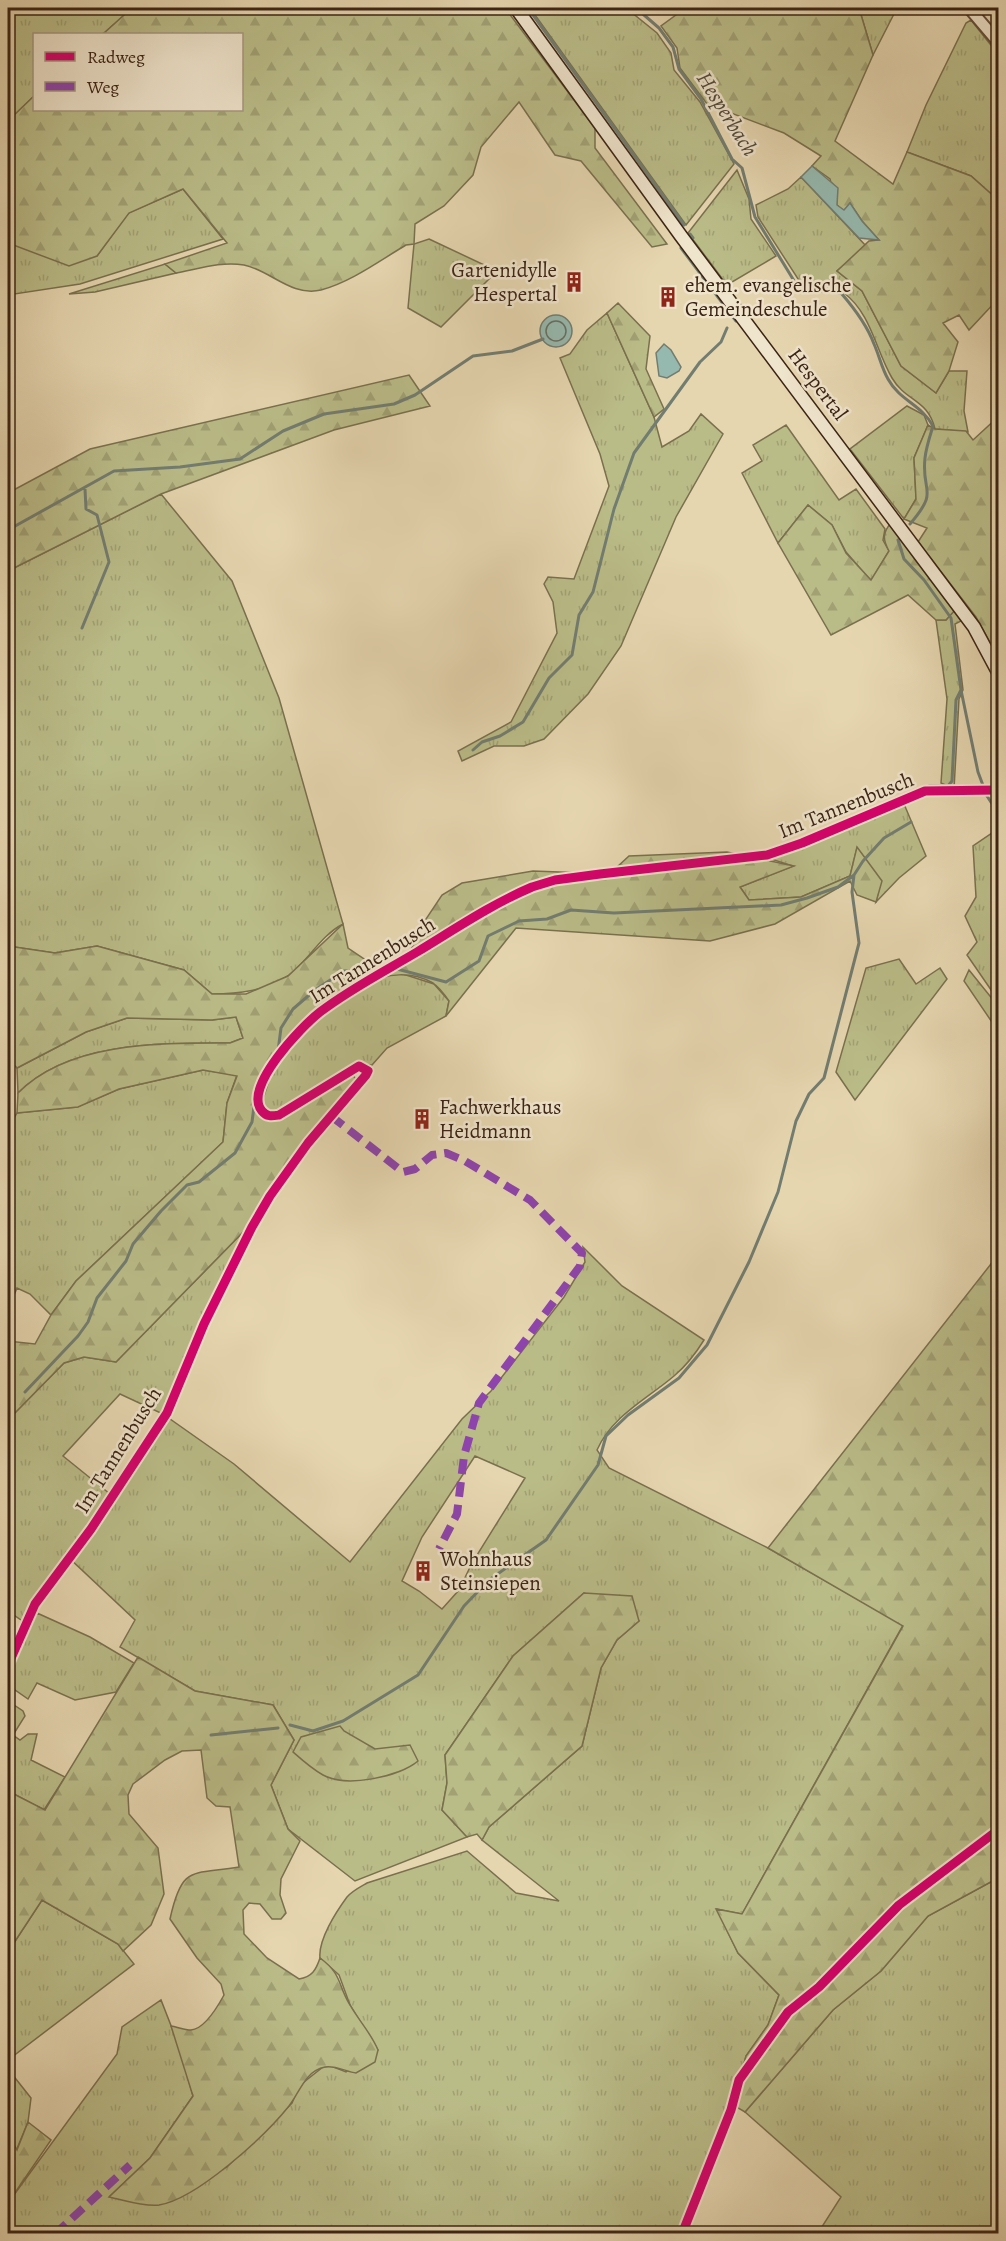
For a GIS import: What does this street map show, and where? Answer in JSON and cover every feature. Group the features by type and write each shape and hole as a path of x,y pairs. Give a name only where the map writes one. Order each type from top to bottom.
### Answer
{"main road":[{"name":"Hespertal","path":"516,8 668,217 967,618 999,672"}],"street":[{"path":"969,8 999,42"},
{"name":"Im Tannenbusch","path":"8,1665 36,1604 91,1529 167,1413 204,1324 270,1196 308,1143 368,1071 359,1066 279,1115 271,1117 264,1113 259,1106 260,1086 272,1065 307,1023 353,990 532,887 555,880 766,855 802,843 925,791 995,791"},
{"path":"682,2234 731,2110 739,2080 788,2012 819,1987 899,1905 999,1830"}],"green space":[{"path":"8,8 132,8 104,33 33,33 33,97 8,121"},
{"path":"132,8 505,8 595,128 595,148 667,244 652,247 581,161 555,155 519,102 481,147 473,175 444,206 415,224 414,244 406,245 354,276 321,290 300,290 244,265 218,265 176,273 165,264 227,243 183,189 129,213 97,256 69,266 8,243 8,121 33,97 33,111 243,111 243,33 104,33"},
{"path":"530,8 626,8 657,33 671,53 674,70 700,102 734,164 686,225"},
{"path":"679,8 859,8 873,55 835,141 893,184 907,152 971,176 998,200 998,302 997,300 969,330 959,315 943,323 958,342 949,371 936,393 901,366 862,291 837,271 869,241 879,240 850,203 844,211 837,205 830,179 812,166 821,156 784,133 707,104 680,68 677,48 661,26 680,12"},
{"path":"859,8 897,8 873,55"},
{"path":"971,20 998,54 998,200 971,176 907,152 926,105 966,23"},
{"path":"737,170 749,199 751,219 776,256 727,285 688,233"},
{"path":"801,177 866,246 837,271 862,291 901,366 936,393 949,371 967,371 964,411 968,432 935,429 932,419 922,406 904,392 892,378 867,322 853,301 844,293 834,289 800,282 758,217 756,205 788,189"},
{"path":"183,189 223,239 80,284 8,295 8,243 97,256 128,213"},
{"path":"429,239 497,271 441,327 408,308 414,244"},
{"path":"165,264 176,273 95,292 69,294"},
{"path":"618,303 650,336 646,369 664,409 654,417 607,313"},
{"path":"607,313 654,417 662,447 689,431 701,414 723,434 676,517 621,646 588,694 544,739 524,746 494,746 462,761 458,751 511,722 557,633 553,602 544,584 548,577 574,579 609,486 600,454 560,358 570,354 587,330"},
{"path":"409,375 430,406 334,430 161,494 8,571 8,493 90,449"},
{"path":"907,406 924,415 928,425 914,458 916,499 904,519 850,449"},
{"path":"998,417 998,657 976,617 918,542 927,528 904,519 916,499 914,458 928,425 935,429 966,431 973,440"},
{"path":"786,425 839,500 856,489 885,529 883,540 889,551 871,581 846,552 832,525 808,505 778,543 742,473 762,461 753,445"},
{"path":"161,494 232,581 279,698 343,924 321,941 289,975 271,985 242,992 212,994 184,970 97,946 55,953 8,946 8,571"},
{"path":"808,505 832,525 846,553 871,580 889,551 884,537 891,523 955,610 946,620 936,620 908,595 831,635 778,543"},
{"path":"955,610 961,621 955,624 963,690 959,699 954,789 941,783 947,699 936,620 946,620"},
{"path":"904,804 926,856 899,878 876,902 881,881 857,848 850,876 801,897 749,900 740,887 793,866 771,859"},
{"path":"998,829 998,1000 967,955 977,942 965,916 976,897 973,846"},
{"path":"857,847 882,881 876,902 857,895 850,881 775,924 710,941 516,928 446,1016 449,1001 433,983 425,979 399,975 366,984 411,950 420,928 442,895 462,883 533,871 586,873 617,867 629,856 727,852 794,866 740,887 749,900 801,897 850,876"},
{"path":"343,924 348,948 367,961 366,980 330,1003 257,1085 255,1108 260,1115 269,1119 350,1072 356,1079 273,1185 246,1229 116,1362 84,1357 64,1363 8,1420 8,1341 35,1344 51,1315 76,1281 223,1142 227,1103 237,1076 203,1070 119,1089 78,1107 17,1113 18,1093 39,1076 63,1063 90,1054 146,1045 230,1043 243,1038 236,1017 212,1020 127,1018 86,1032 17,1068 8,1058 8,946 55,953 97,946 184,970 212,994 246,994 288,976"},
{"path":"899,959 916,984 940,968 947,979 855,1100 836,1072 866,968"},
{"path":"969,970 998,1006 998,1031 964,981"},
{"path":"403,974 434,984 449,1001 446,1016 387,1048 372,1065 352,1065 278,1113 266,1111 262,1102 274,1065 309,1025 384,975"},
{"path":"236,1017 243,1038 230,1043 146,1045 90,1054 63,1063 39,1076 18,1093 17,1068 86,1032 127,1018 212,1020"},
{"path":"203,1070 237,1075 227,1103 223,1142 76,1281 51,1315 30,1294 17,1288 8,1310 8,1129 17,1113 77,1107 119,1089"},
{"path":"246,1229 163,1414 234,1464 350,1562 462,1419 491,1391 564,1297 585,1262 583,1247 622,1286 704,1340 678,1372 612,1427 597,1450 609,1468 768,1548 903,1625 742,1914 717,1909 738,1953 779,1995 768,2025 746,2056 733,2105 685,2233 8,2234 8,2203 117,2054 122,2027 161,2000 179,2046 193,2096 150,2158 110,2196 158,2205 227,2167 292,2103 299,2086 323,2067 331,2066 346,2072 378,2050 350,2005 339,1975 320,1958 322,1943 329,1926 347,1897 354,1891 367,1883 467,1851 516,1893 559,1901 482,1840 489,1827 582,1746 601,1668 617,1640 639,1621 584,1593 513,1656 445,1755 447,1783 442,1810 467,1837 355,1881 288,1829 271,1785 294,1740 273,1705 195,1691 120,1647 135,1620 69,1558 24,1622 8,1611 8,1420 64,1363 84,1357 116,1362","holes":["120,1394 163,1414 110,1494 63,1456","475,1456 525,1478 472,1563 459,1590 442,1609 402,1581 422,1537"]},
{"path":"998,1255 998,1878 928,1916 881,1971 833,2010 745,2112 733,2105 746,2056 768,2025 779,1995 738,1953 716,1909 742,1914 903,1626 768,1548"},
{"path":"584,1593 632,1596 639,1621 617,1640 601,1668 582,1746 489,1827 482,1840 477,1834 467,1837 442,1810 447,1783 445,1755 513,1656"},
{"path":"37,1613 90,1637 134,1663 116,1692 75,1700 37,1683 28,1699 8,1685 8,1676"},
{"path":"138,1657 195,1691 273,1705 294,1740 271,1785 288,1829 300,1841 281,1879 280,1895 286,1913 281,1919 272,1919 260,1904 249,1903 243,1910 244,1934 267,1958 299,1979 313,1972 320,1958 327,1964 336,1975 346,1998 378,2050 375,2062 356,2073 325,2067 312,2073 278,2119 247,2149 211,2179 175,2200 159,2205 141,2204 109,2197 150,2158 193,2096 171,2026 189,2030 196,2029 210,2016 224,1995 221,1984 197,1958 170,1919 179,1889 191,1875 239,1867 230,1807 216,1806 207,1798 201,1750 182,1751 165,1760 133,1784 128,1795 129,1814 158,1848 164,1894 151,1925 123,1951 118,1944 42,1900 8,1952 8,1791 45,1810"},
{"path":"8,1701 23,1711 25,1716 13,1735 20,1740 28,1734 37,1734 31,1760 65,1777 44,1810 8,1791"},
{"path":"340,1726 344,1731 375,1749 410,1745 418,1761 386,1776 345,1781 323,1775 293,1752 301,1737"},
{"path":"998,1878 998,2233 818,2233 841,2197 745,2112 833,2010 881,1971 928,1916"},
{"path":"42,1900 118,1944 134,1964 8,2060 8,1952"},
{"path":"8,2069 31,2098 28,2122 16,2151 8,2133"},
{"path":"28,2122 51,2140 8,2203 8,2133 17,2150"}],"water":[{"path":"812,166 838,188 837,205 844,210 850,203 879,240 859,238 801,177"},
{"path":"556,315 567,320 572,331 567,342 556,347 545,342 540,331 545,320"},
{"path":"664,344 671,350 681,367 679,371 667,378 659,376 656,353"}],"waterway":[{"path":"528,8 684,225"},
{"name":"Hesperbach","path":"636,8 659,28 673,47 679,69 701,99 732,159 742,168 755,217 796,284 807,290 841,293 868,330 888,379 898,393 923,412 933,426 925,458 927,497 910,524"},
{"path":"690,234 693,238"},
{"path":"681,248 736,321"},
{"path":"473,750 482,742 500,736 523,722 549,678 572,655 579,615 593,592 614,509 634,453 700,362 721,342 727,328"},
{"path":"8,530 114,471 180,467 240,459 283,431 324,414 394,404 415,395 473,356 512,351 543,339"},
{"path":"82,628 109,562 97,515 86,509 85,489"},
{"name":"Hesperbach","path":"898,540 904,559 924,580 951,618 961,690 978,772 987,796 998,813"},
{"path":"929,786 948,786 952,781 956,700 961,690"},
{"path":"397,969 446,982 479,961 488,936 519,921 547,919 571,910 614,913 781,905 807,898 838,887 854,875 863,861 884,838 911,822"},
{"path":"290,1725 313,1731 343,1721 418,1675 464,1606 489,1580 546,1540 598,1465 606,1436 628,1415 679,1378 707,1345 749,1262 778,1192 796,1121 809,1094 824,1078 859,943 852,892 854,875"},
{"path":"278,1051 281,1028 293,1009 315,990 344,971 377,970"},
{"path":"25,1392 78,1336 88,1322 97,1298 126,1261 133,1244 161,1211 187,1185 199,1182 235,1153 252,1122 256,1091"},
{"path":"211,1735 278,1728"}],"marked path":[{"path":"331,1116 403,1172 415,1169 432,1155 446,1153 465,1161 530,1200 582,1253 580,1266 479,1403 464,1456 457,1514 439,1549"},
{"path":"55,2234 130,2165"}],"cycle path":[{"path":"8,1665 35,1604 91,1529 167,1413 204,1324 270,1196 308,1143 368,1071 359,1066 279,1115 270,1116 264,1113 258,1101 260,1088 267,1073 288,1043 312,1019 368,980 488,909 532,887 555,880 767,855 802,843 925,791 998,790"},
{"path":"682,2234 731,2110 739,2080 788,2012 819,1987 899,1905 998,1830"}],"place":[{"name":"Gartenidylle Hespertal","path":"574,282"},
{"name":"ehem. evangelische Gemeindeschule","path":"668,297"},
{"name":"Fachwerkhaus Heidmann","path":"422,1119"},
{"name":"Wohnhaus Steinsiepen","path":"423,1571"}]}
